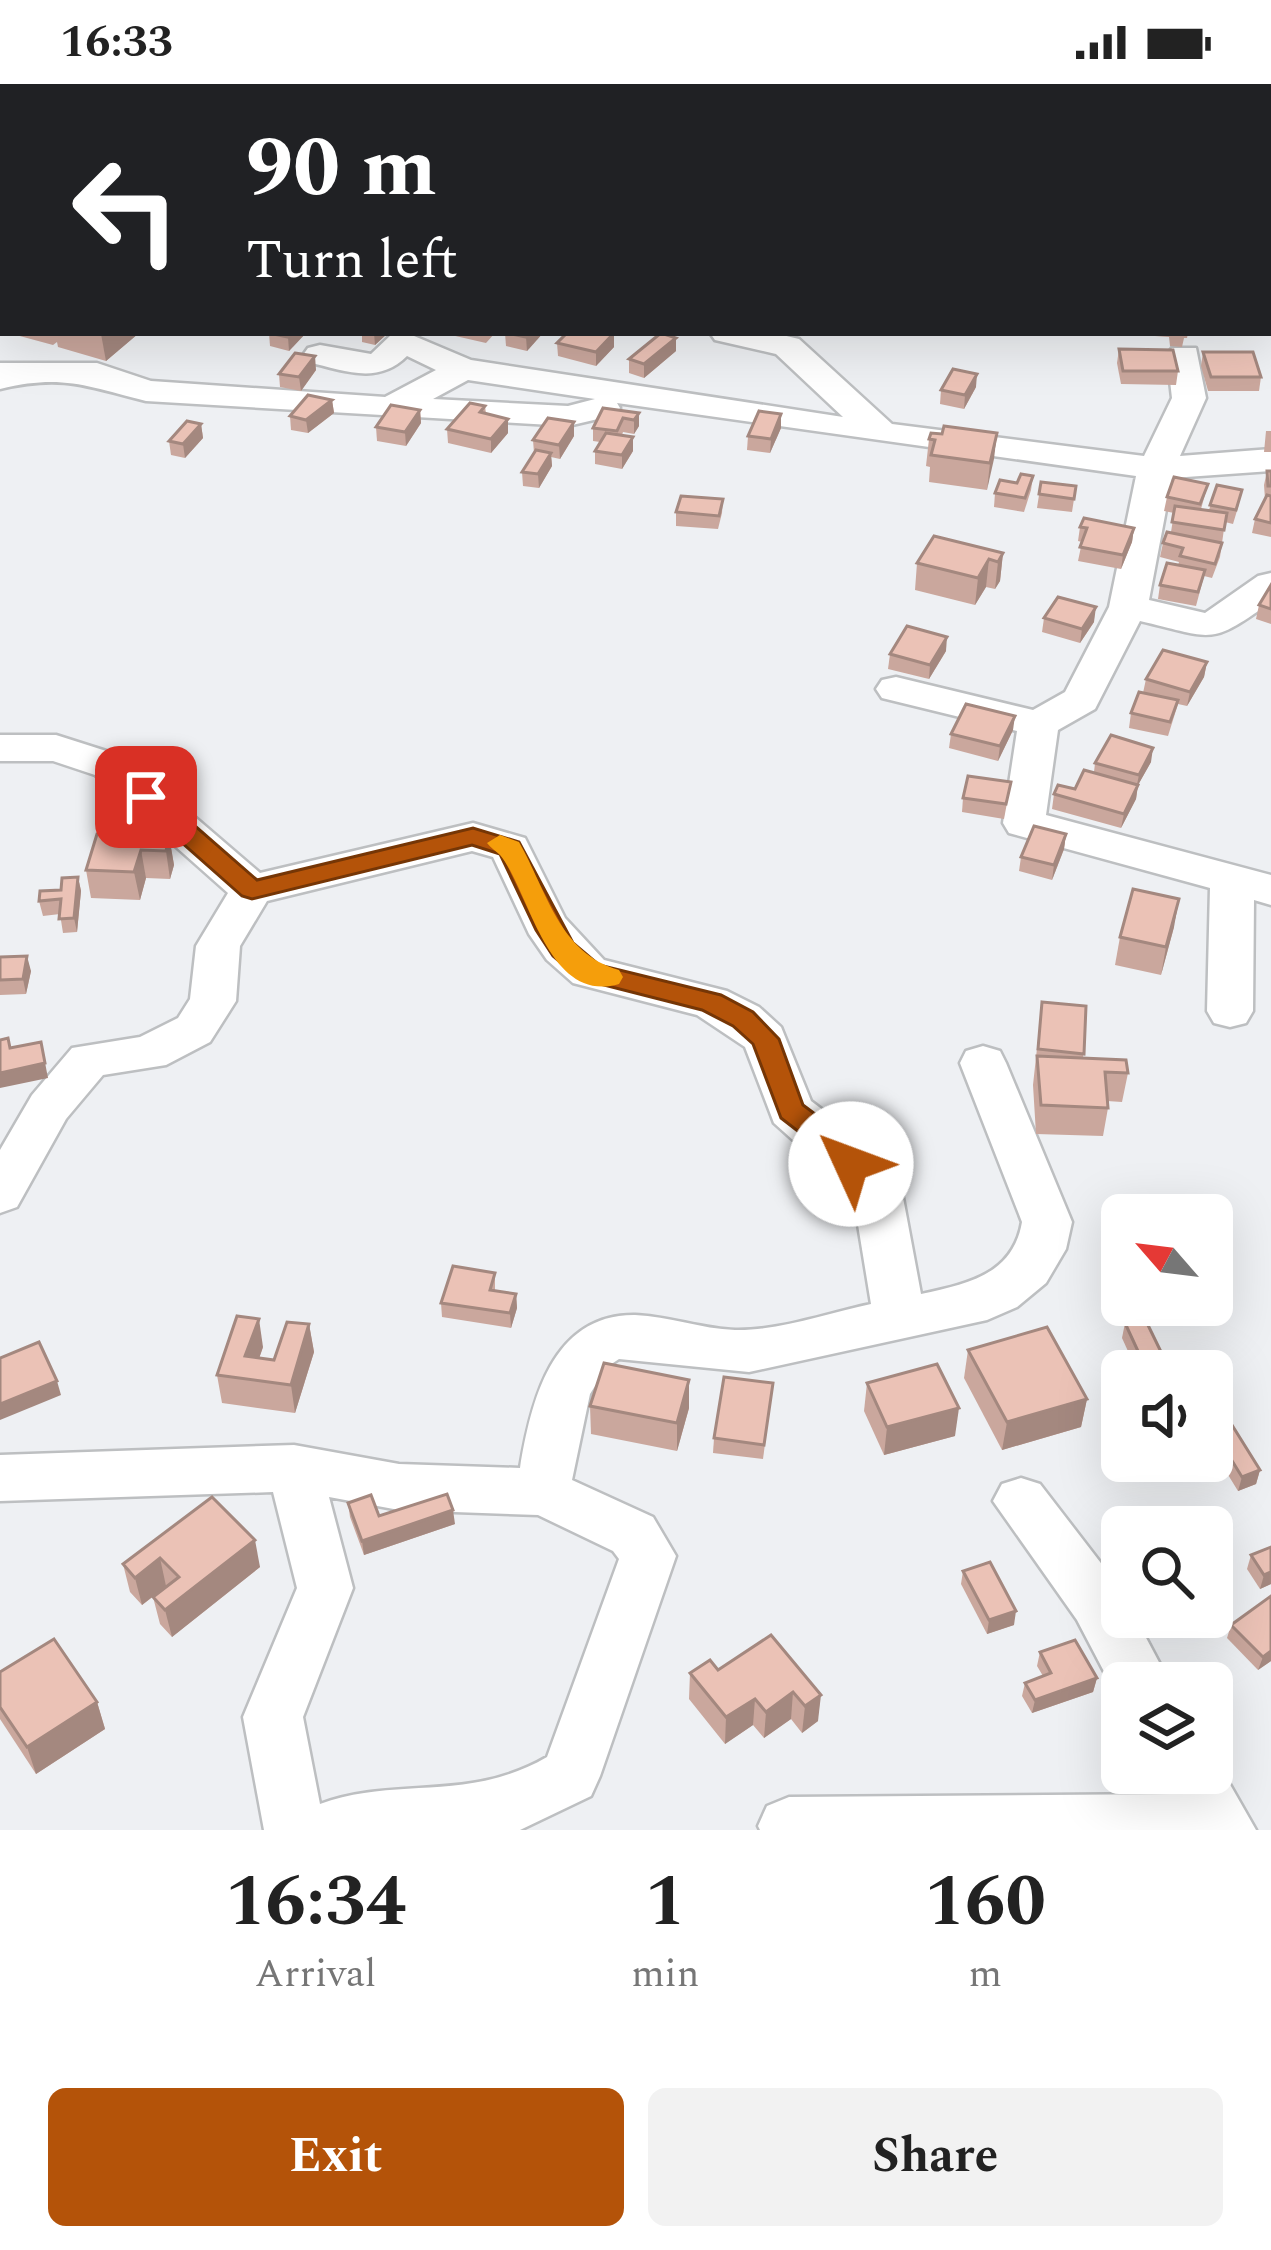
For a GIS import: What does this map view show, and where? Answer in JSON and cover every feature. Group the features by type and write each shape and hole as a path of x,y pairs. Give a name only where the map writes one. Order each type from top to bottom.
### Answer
{"street":[{"path":"741,336 787,346 881,434"},
{"path":"320,355 379,365 403,342 463,369 881,434 1156,468 1271,460"},
{"path":"530,380 554,349"},
{"path":"896,689 1037,724 1081,700 1128,607 1156,468 1189,398 1184,355"},
{"path":"391,408 463,369"},
{"path":"0,379 6,372 97,373 146,391 568,416 650,398"},
{"path":"1128,607 1211,626 1271,584"},
{"path":"1037,724 1024,823 1252,885 1231,1011"},
{"path":"0,748 56,748 110,766 252,890"},
{"path":"0,1194 49,1107 89,1060 149,1053 194,1030 213,1001 218,946 252,890 473,837 510,848 545,923 563,949 590,972 711,1002 743,1019 765,1039 791,1111 876,1187 900,1321"},
{"path":"543,1492 570,1380 601,1342 628,1335 710,1353 749,1351 987,1300 1017,1283 1045,1245 1047,1222 983,1063"},
{"path":"0,1128 49,1107"},
{"path":"293,1468 325,1588 273,1717 295,1830"},
{"path":"0,1478 293,1468 399,1487 543,1492 633,1534 648,1556 570,1776 510,1810 466,1820 375,1822 329,1830"},
{"path":"1022,1501 1097,1602 1130,1662"},
{"path":"789,1826 1211,1808"}],"building":[{"path":"564,336 611,336 596,352 557,343"},
{"path":"657,336 676,338 644,364 629,359"},
{"path":"1119,349 1173,350 1178,371 1123,371"},
{"path":"1203,352 1253,352 1261,377 1211,377"},
{"path":"295,353 315,356 299,377 279,374"},
{"path":"953,369 977,374 965,395 941,390"},
{"path":"308,395 332,400 306,420 290,416"},
{"path":"470,403 485,406 480,412 508,419 491,439 447,429"},
{"path":"391,405 420,410 405,432 376,427"},
{"path":"603,408 639,413 634,420 623,418 617,431 593,428"},
{"path":"759,411 781,414 771,439 748,436"},
{"path":"548,418 574,422 559,445 533,440"},
{"path":"187,421 201,424 183,444 169,441"},
{"path":"944,426 997,433 990,463 931,455 935,440 929,439 931,433 942,434"},
{"path":"606,433 633,437 622,455 595,451"},
{"path":"536,450 551,453 538,474 522,472"},
{"path":"1021,474 1033,476 1025,498 995,493 1000,480 1017,483"},
{"path":"1174,477 1208,484 1200,504 1167,497"},
{"path":"1041,482 1076,486 1074,499 1039,494"},
{"path":"1217,485 1242,490 1236,510 1210,505"},
{"path":"1267,495 1271,496 1271,523 1255,519"},
{"path":"681,496 723,499 719,516 676,512"},
{"path":"1175,506 1227,513 1224,530 1172,522"},
{"path":"1084,518 1134,528 1123,555 1080,547 1087,528 1080,527"},
{"path":"1167,532 1222,543 1215,564 1180,556 1183,548 1163,543"},
{"path":"934,536 1003,553 998,562 989,559 978,578 917,563"},
{"path":"1167,563 1205,570 1198,592 1160,585"},
{"path":"1271,585 1271,609 1259,605"},
{"path":"1058,597 1096,607 1082,629 1044,618"},
{"path":"907,626 947,637 930,665 890,654"},
{"path":"1163,650 1207,662 1190,692 1146,679"},
{"path":"1139,692 1178,700 1170,722 1131,713"},
{"path":"966,704 1015,716 1000,746 951,734"},
{"path":"1111,735 1153,748 1139,775 1095,763"},
{"path":"1084,770 1138,785 1124,814 1054,794 1058,785 1075,789"},
{"path":"968,776 1011,782 1006,804 963,798"},
{"path":"1034,826 1066,834 1054,865 1021,857"},
{"path":"97,834 169,836 166,851 141,850 134,872 86,870"},
{"path":"78,877 74,918 59,919 61,899 39,901 40,891 61,890 62,878"},
{"path":"1133,889 1179,899 1166,947 1120,937"},
{"path":"27,956 23,979 0,980 0,957"},
{"path":"1042,1002 1086,1006 1084,1054 1038,1049"},
{"path":"8,1038 10,1048 41,1042 45,1063 0,1073 0,1040"},
{"path":"1037,1056 1126,1060 1128,1073 1105,1072 1108,1108 1041,1105"},
{"path":"453,1266 495,1273 490,1290 516,1294 510,1313 441,1303"},
{"path":"237,1316 259,1319 245,1356 274,1360 287,1322 309,1324 291,1385 217,1375"},
{"path":"1126,1326 1148,1326 1160,1350 1137,1350"},
{"path":"1047,1327 1087,1399 1007,1422 968,1350"},
{"path":"39,1342 57,1381 0,1404 0,1358"},
{"path":"604,1363 689,1380 677,1423 590,1406"},
{"path":"937,1364 959,1408 887,1427 867,1383"},
{"path":"724,1377 773,1383 764,1445 714,1438"},
{"path":"1233,1427 1260,1470 1242,1477 1233,1462"},
{"path":"447,1494 453,1510 362,1541 348,1503 371,1495 379,1516"},
{"path":"212,1497 255,1540 165,1610 153,1597 179,1577 160,1558 135,1578 123,1564"},
{"path":"1271,1547 1271,1572 1264,1575 1251,1555"},
{"path":"990,1562 1016,1611 989,1620 963,1571"},
{"path":"1271,1596 1271,1651 1263,1657 1233,1624"},
{"path":"771,1635 821,1695 805,1706 793,1692 766,1712 755,1699 726,1717 690,1673 710,1660 718,1670"},
{"path":"54,1639 97,1702 27,1747 0,1707 0,1672"},
{"path":"1075,1640 1097,1678 1035,1700 1025,1683 1051,1673 1040,1652"}],"slow traffic":[{"path":"500,843 510,848 545,923 563,949 590,972 609,977"}],"route":[{"path":"146,797 252,890 473,837 510,848 545,923 563,949 590,972 711,1002 743,1019 765,1039 791,1111 851,1164"}]}
